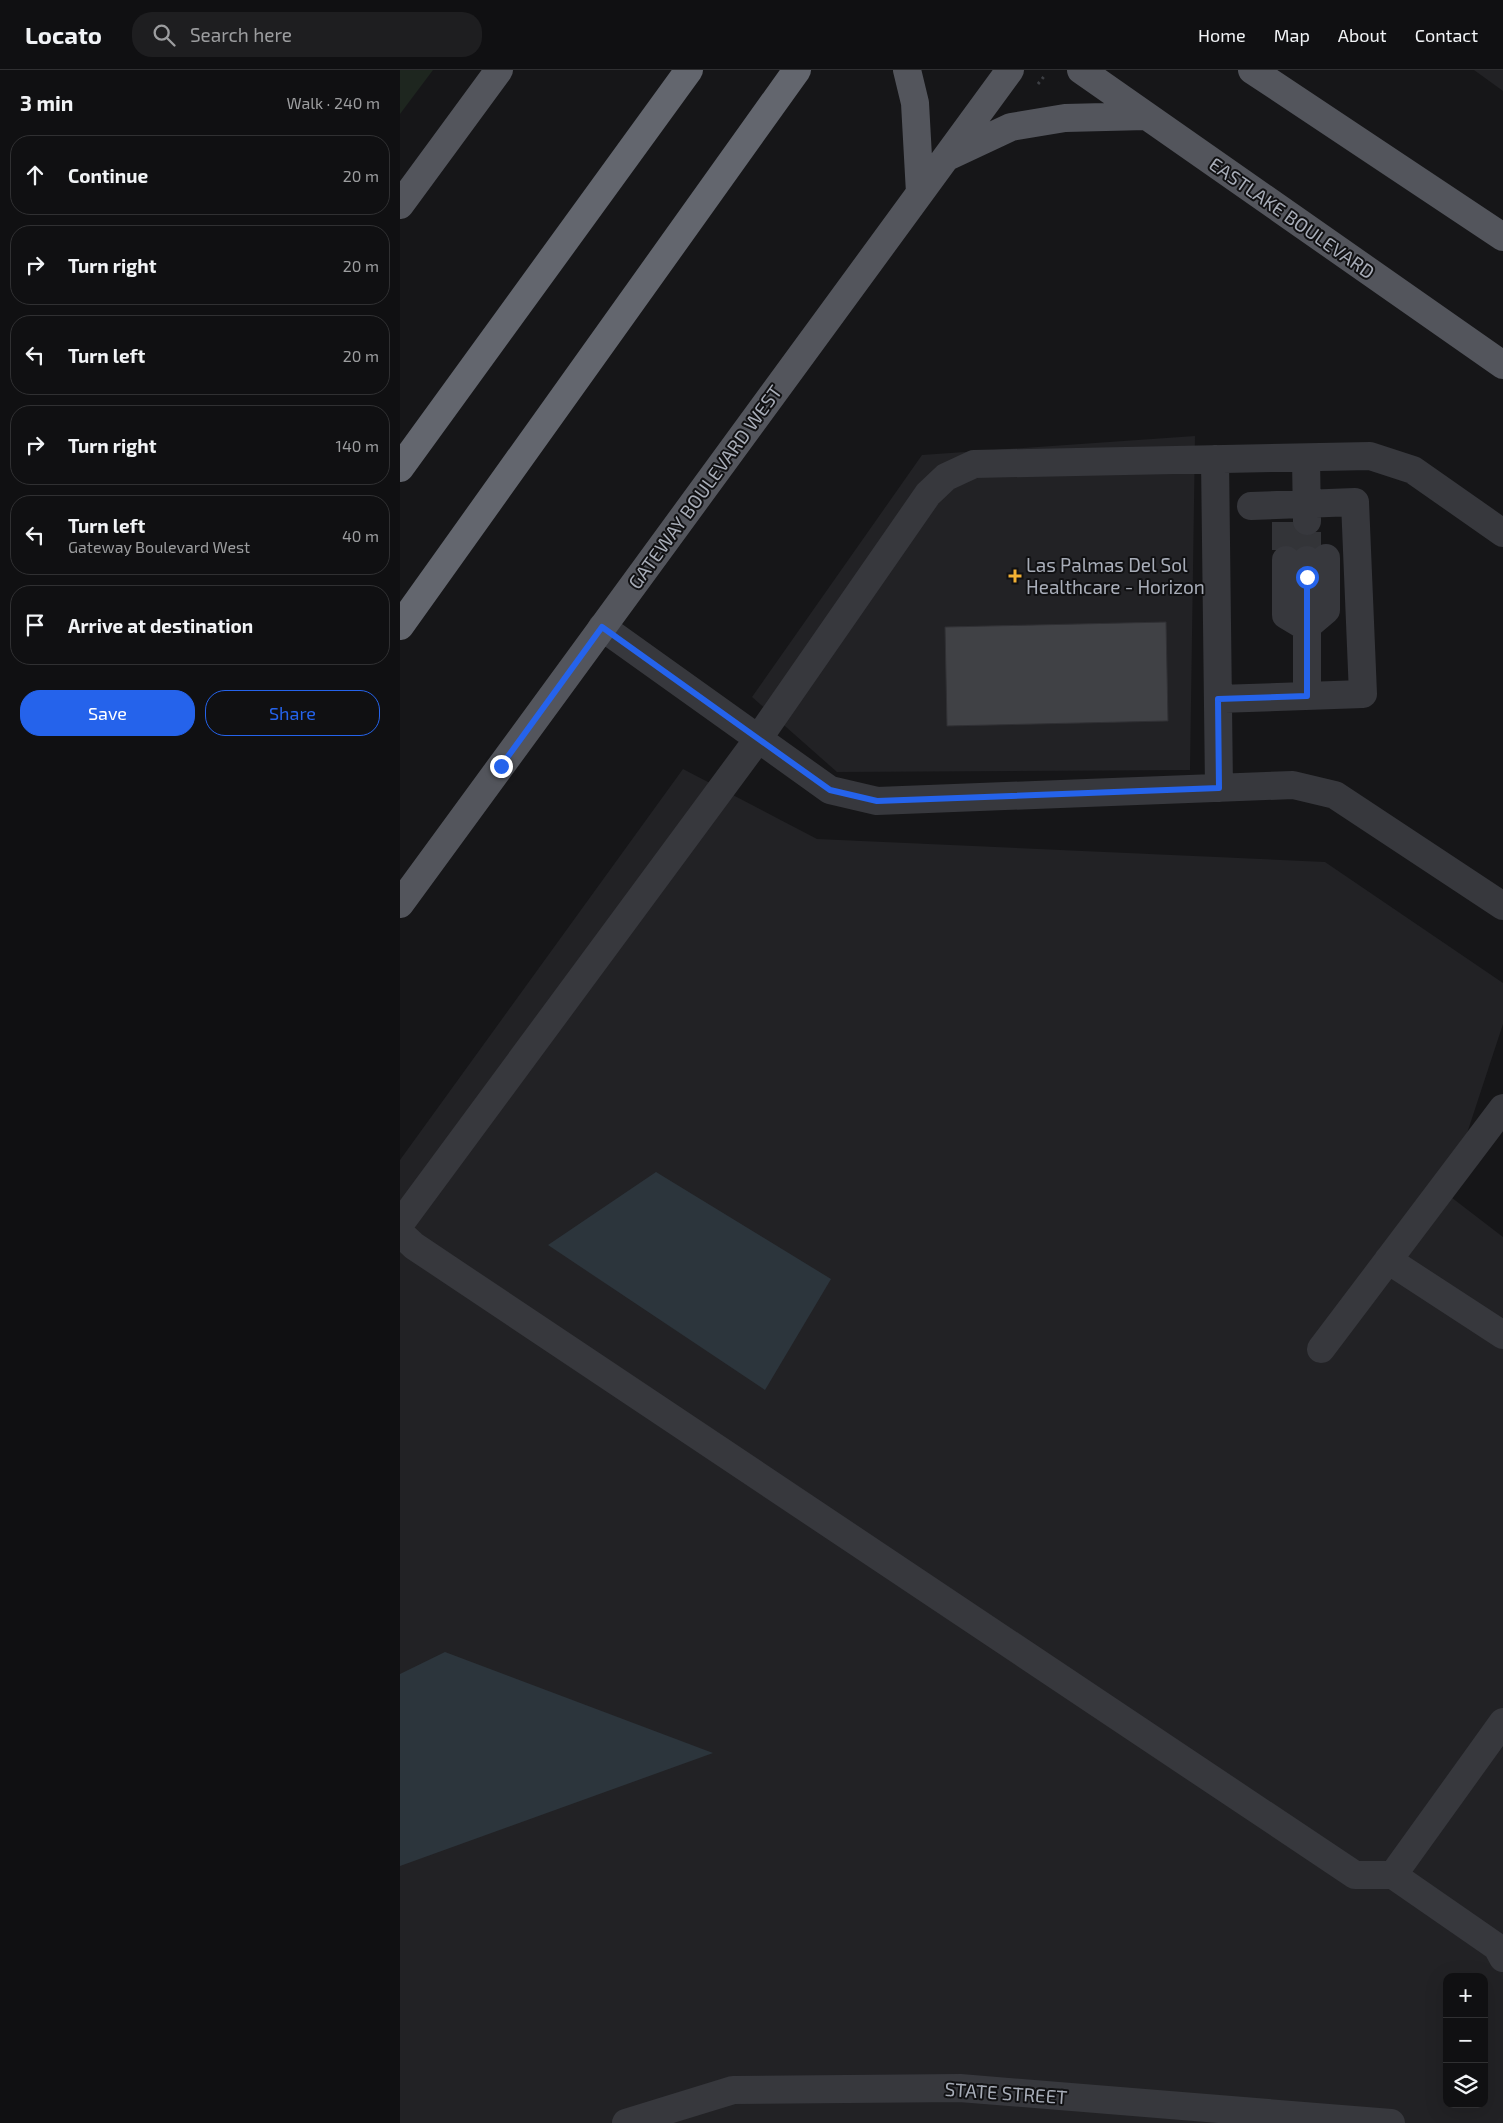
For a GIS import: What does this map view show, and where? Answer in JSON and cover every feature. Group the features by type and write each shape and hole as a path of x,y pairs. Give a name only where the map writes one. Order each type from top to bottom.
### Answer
{"highway":[{"path":"400,468 689,70"},
{"path":"400,626 796,71"}],"main road":[{"path":"402,198 499,70"},
{"path":"907,70 915,103 920,193"},
{"name":"GATEWAY BOULEVARD WEST","path":"400,904 1010,70"},
{"name":"EASTLAKE BOULEVARD","path":"1081,70 1503,365"},
{"path":"1252,70 1503,237"},
{"path":"946,158 1011,127 1065,118 1146,116"}],"street":[{"path":"400,1224 758,739 928,494 946,477 974,464 1370,456 1412,470 1503,534"},
{"path":"1306,458 1306,513"},
{"path":"1215,459 1219,788"},
{"path":"1218,699 1363,694 1355,502 1306,513 1251,506"},
{"path":"1306,559 1326,610 1306,627 1286,615 1306,559"},
{"path":"602,627 830,790 877,801 1293,785 1335,795 1503,906"},
{"path":"1306,627 1307,696"},
{"path":"1321,1349 1503,1108"},
{"path":"400,1233 422,1252 1355,1875 1393,1874 1497,1947 1503,1958"},
{"path":"1388,1260 1503,1335"},
{"path":"1393,1874 1503,1722"},
{"name":"STATE STREET","path":"626,2123 733,2090 960,2088 1391,2123"}],"path":[{"path":"1034,88 1046,74"}],"shaded area":[{"path":"400,70 433,70 400,114"},
{"path":"1474,70 1503,70 1503,91"},
{"name":"Las Palmas Del Sol Healthcare - Horizon","path":"1195,436 1190,770 837,772 752,697 922,455"},
{"path":"683,769 817,839 1325,862 1503,983 1503,1024 1447,1194 1503,1237 1503,2123 400,2123 400,1160"},
{"path":"656,1172 831,1279 765,1390 548,1245"},
{"path":"445,1652 713,1753 400,1866 400,1674"}],"building":[{"path":"1166,622 1168,721 947,726 945,627"}],"tunnel":[{"path":"1307,521 1307,560"},
{"path":"1286,522 1286,560"}],"place":[{"name":"Las Palmas Del Sol Healthcare - Horizon","path":"1015,576"}],"route":[{"path":"501,766 602,627 830,790 877,801 1219,788 1218,699 1307,696 1307,577"}]}
